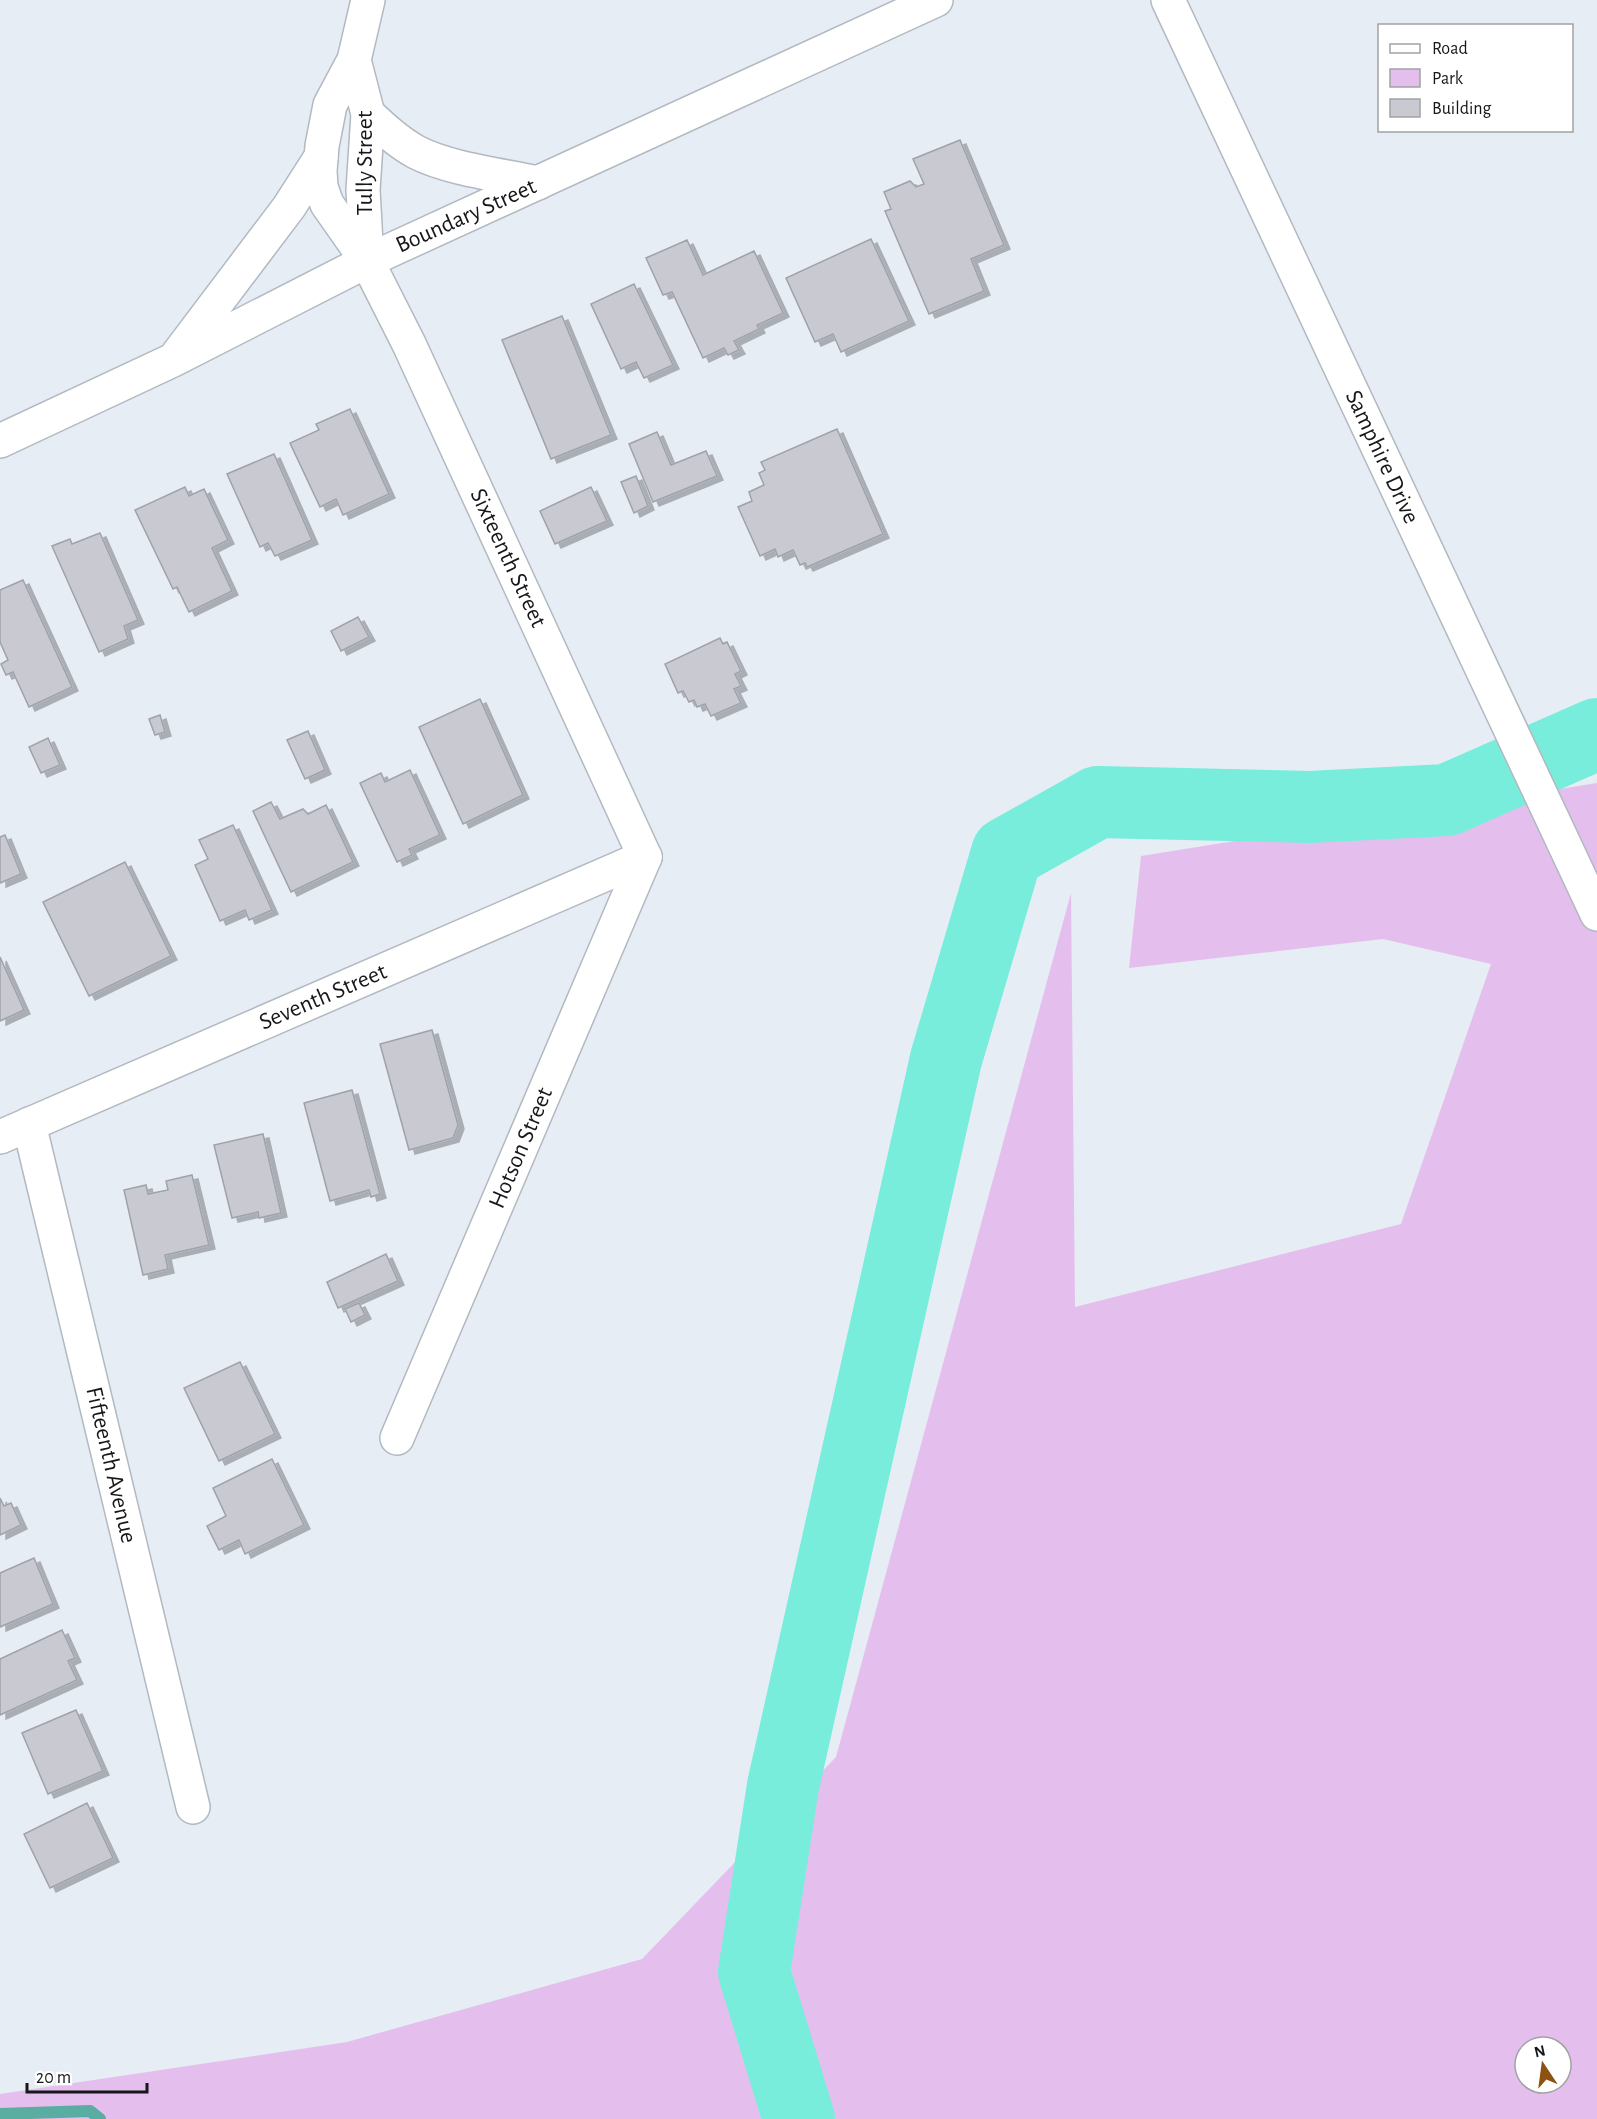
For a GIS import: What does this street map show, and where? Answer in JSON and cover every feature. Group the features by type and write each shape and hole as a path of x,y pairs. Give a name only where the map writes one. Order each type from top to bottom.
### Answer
{"street":[{"name":"Tully Street","path":"366,261 327,204 321,187 321,158 330,105 354,60 368,0"},
{"name":"Boundary Street","path":"0,441 173,360 366,261 936,0"},
{"name":"Samphire Drive","path":"1168,0 1597,914"},
{"name":"Tully Street","path":"354,60 368,114 363,190 366,261"},
{"path":"368,114 388,133 415,152 438,161 538,183"},
{"path":"173,360 289,207 321,158"},
{"name":"Sixteenth Street","path":"366,261 409,344 645,857"},
{"name":"Seventh Street","path":"0,1137 645,857"},
{"name":"Hotson Street","path":"397,1438 645,857"},
{"name":"Fifteenth Avenue","path":"29,1124 193,1807"}],"green space":[{"path":"1597,783 1597,2119 0,2119 0,2094 347,2042 642,1959 836,1757 1071,893 1075,1307 1401,1224 1491,964 1383,939 1129,968 1141,856"}],"building":[{"path":"960,140 1004,245 971,259 984,291 929,314 885,211 891,209 884,192 910,181 916,187 924,184 913,159"},
{"path":"871,239 909,321 841,352 833,334 815,342 786,278"},
{"path":"687,240 703,275 754,251 783,313 757,325 759,329 734,341 739,350 728,355 724,348 703,358 672,292 663,295 646,258"},
{"path":"634,284 673,365 644,378 636,362 621,369 591,304"},
{"path":"562,316 611,435 551,459 502,340"},
{"path":"350,409 389,494 343,515 336,499 320,507 290,443 319,430 316,424"},
{"path":"837,429 883,534 807,567 805,563 800,565 793,550 778,557 775,549 760,556 738,507 752,501 749,492 764,485 759,473 765,470 761,462"},
{"path":"657,432 671,465 706,451 717,476 653,502 629,444"},
{"path":"274,454 312,540 275,556 268,543 260,547 227,474"},
{"path":"636,476 648,506 634,513 621,482"},
{"path":"185,487 189,496 204,489 228,540 212,548 232,591 189,612 177,587 173,589 135,510"},
{"path":"591,487 607,521 555,544 540,511"},
{"path":"100,533 138,620 124,626 128,639 99,652 52,546 70,539 72,544"},
{"path":"23,580 72,687 29,707 13,672 6,675 1,664 8,660 0,642 0,590"},
{"path":"358,617 369,637 341,651 331,631"},
{"path":"720,638 723,644 727,642 741,671 735,674 741,686 734,689 741,703 711,716 705,704 697,707 694,700 689,702 683,691 678,693 665,664"},
{"path":"480,699 523,795 463,824 419,727"},
{"path":"160,715 165,732 155,735 149,719"},
{"path":"308,731 325,770 305,779 287,740"},
{"path":"48,738 60,765 41,773 29,747"},
{"path":"410,770 440,835 409,849 412,855 397,862 360,783 381,773 385,782"},
{"path":"271,802 280,819 303,809 308,814 326,805 353,862 291,892 253,811"},
{"path":"233,825 272,910 249,920 245,910 220,921 195,865 208,859 199,840"},
{"path":"5,835 21,874 0,883 0,837"},
{"path":"125,862 171,956 89,996 43,902"},
{"path":"0,957 24,1010 0,1021"},
{"path":"432,1030 458,1125 453,1138 409,1150 380,1044"},
{"path":"352,1090 380,1194 371,1197 369,1190 330,1201 304,1103"},
{"path":"263,1134 281,1213 259,1218 258,1212 232,1218 214,1145"},
{"path":"192,1175 209,1245 165,1255 168,1269 143,1275 124,1190 146,1185 148,1194 168,1190 166,1181"},
{"path":"386,1254 398,1281 338,1308 327,1282"},
{"path":"359,1303 365,1315 351,1322 345,1309"},
{"path":"240,1362 275,1434 219,1461 184,1388"},
{"path":"272,1459 304,1525 245,1554 239,1540 219,1550 207,1526 226,1516 213,1488"},
{"path":"0,1498 4,1506 11,1503 21,1525 0,1535"},
{"path":"34,1558 53,1604 0,1627 0,1573"},
{"path":"62,1630 75,1658 68,1661 77,1680 0,1715 0,1659"},
{"path":"76,1710 103,1771 48,1794 22,1733"},
{"path":"87,1803 113,1858 50,1888 24,1834"}],"waterway":[{"path":"799,2119 754,1972 783,1786 946,1059 1007,853 1098,802 1310,807 1447,800 1597,734"},
{"path":"0,2114 90,2111 100,2119"}]}
